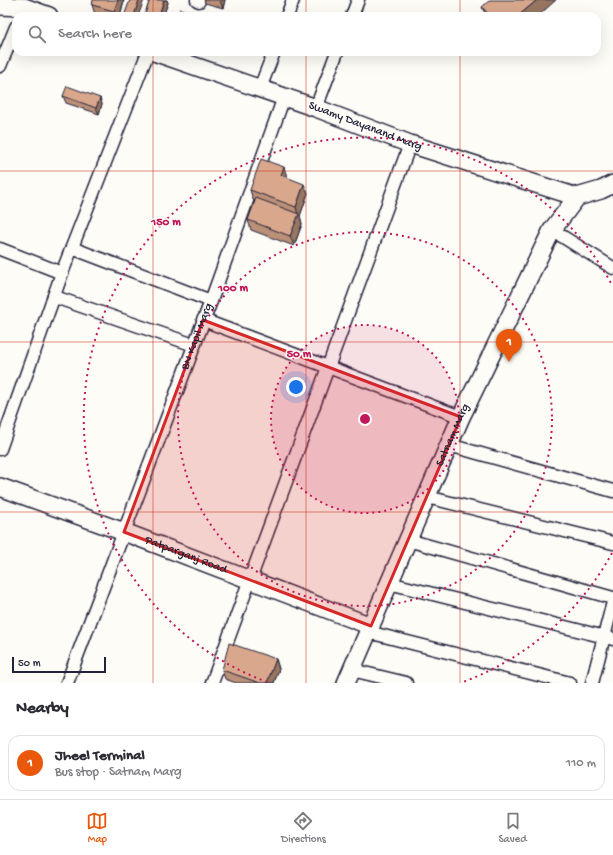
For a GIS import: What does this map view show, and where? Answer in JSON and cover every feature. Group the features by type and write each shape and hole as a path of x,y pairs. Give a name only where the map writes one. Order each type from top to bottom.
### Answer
{"street":[{"path":"288,12 293,0"},
{"path":"354,12 358,0"},
{"path":"15,6 35,12"},
{"path":"0,66 12,37"},
{"path":"0,449 55,297 62,273 146,56"},
{"name":"Swamy Dayanand Marg","path":"166,56 316,108 410,144 577,197"},
{"path":"260,88 272,56"},
{"path":"316,108 336,56"},
{"name":"BN Kapil Marg","path":"66,683 211,301 284,97"},
{"path":"212,683 327,366 410,144"},
{"path":"577,197 609,189"},
{"name":"Satnam Marg","path":"349,676 461,417 552,230 577,197"},
{"path":"552,230 613,268"},
{"path":"72,248 211,301"},
{"path":"0,249 62,273"},
{"path":"55,297 194,345"},
{"path":"203,320 461,417"},
{"path":"449,445 613,491"},
{"name":"Patparganj Road","path":"0,487 250,579 369,629"},
{"path":"426,497 613,544"},
{"path":"408,540 613,598"},
{"path":"389,583 609,638"},
{"path":"592,683 609,638 613,602"},
{"path":"369,629 570,683"},
{"path":"349,676 406,683"}],"highlighted area":[{"path":"203,320 461,417 371,626 124,532"}],"building":[{"path":"93,0 118,0 114,11 92,5"},
{"path":"130,0 139,0 135,12 126,12"},
{"path":"150,0 164,0 160,12 146,12"},
{"path":"490,0 537,0 523,12 486,12 482,7"},
{"path":"180,9 191,12 179,12"},
{"path":"67,86 100,98 96,108 63,96"},
{"path":"261,159 284,167 281,175 304,184 296,207 250,190"},
{"path":"256,198 299,214 290,236 248,220"},
{"path":"229,643 276,659 267,683 260,683 222,670"}],"place":[{"name":"Jheel Terminal","path":"509,362"}]}
